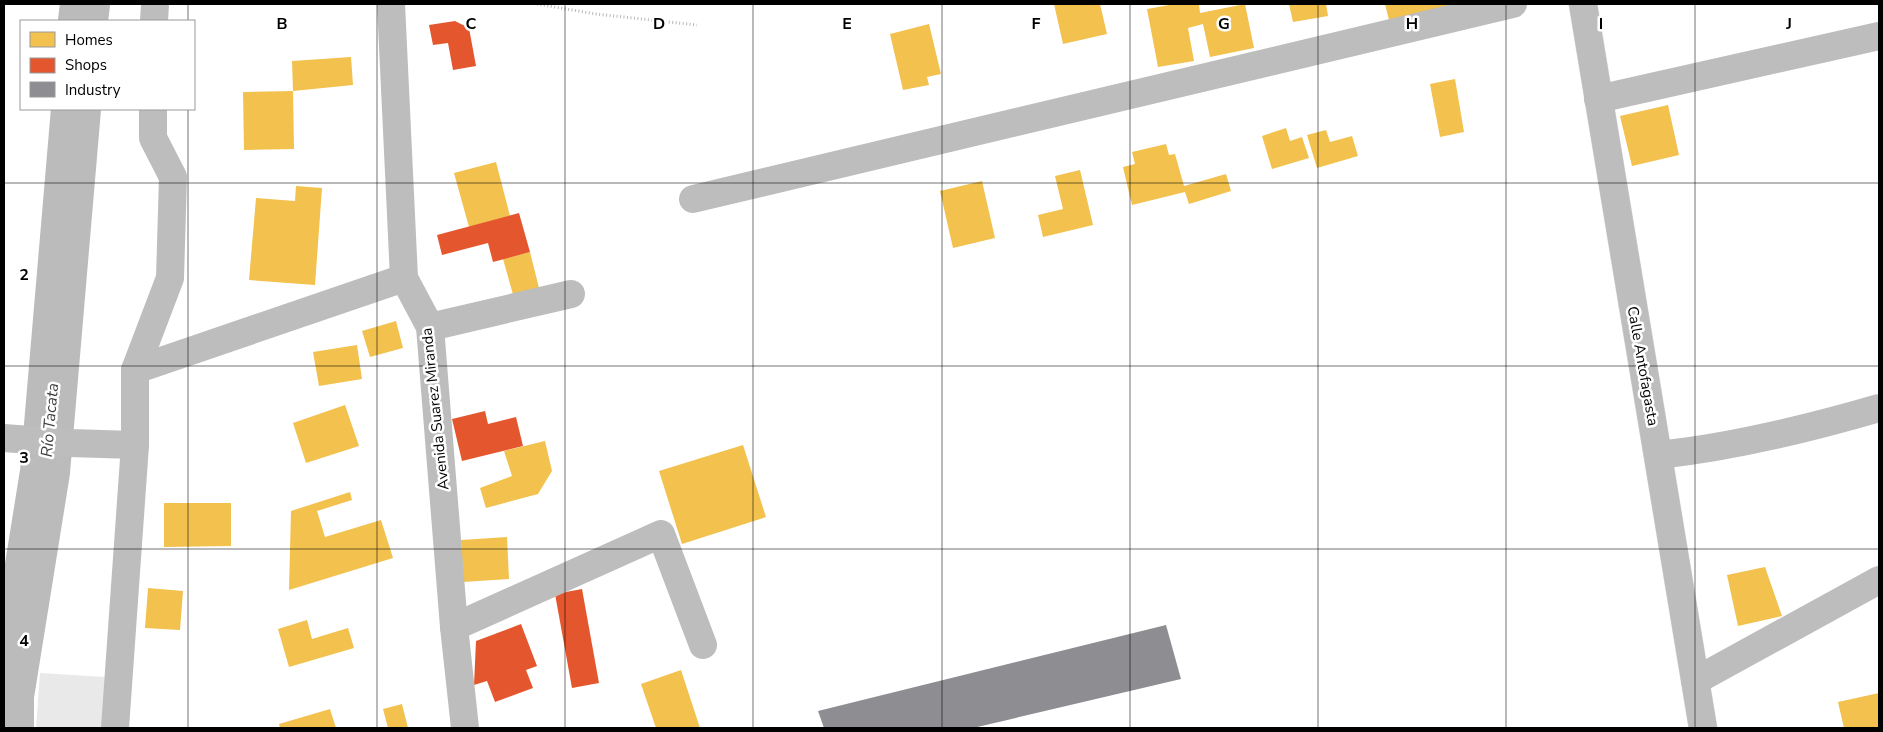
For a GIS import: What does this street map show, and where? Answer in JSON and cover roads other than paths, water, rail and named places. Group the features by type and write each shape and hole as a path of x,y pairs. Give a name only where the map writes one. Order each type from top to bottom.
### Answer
{"street":[{"path":"154,20 155,4"},
{"name":"Avenida Suarez Miranda","path":"391,4 404,278 430,327 454,627 465,728"},
{"path":"693,199 1513,4"},
{"name":"Calle Antofagasta","path":"1583,4 1703,728"},
{"path":"1598,99 1879,36"},
{"path":"115,728 135,445 135,370 170,278 173,177 152,138 153,110"},
{"path":"135,370 404,278"},
{"path":"430,327 571,294"},
{"path":"1658,455 1708,450 1836,421 1879,408"},
{"path":"4,438 69,443 135,445"},
{"path":"454,627 662,534 703,645"},
{"path":"1695,681 1879,580"}],"waterway":[{"name":"Río Tacata","path":"83,20 85,4"},
{"name":"Río Tacata","path":"9,728 9,696 45,472 76,110"}]}
